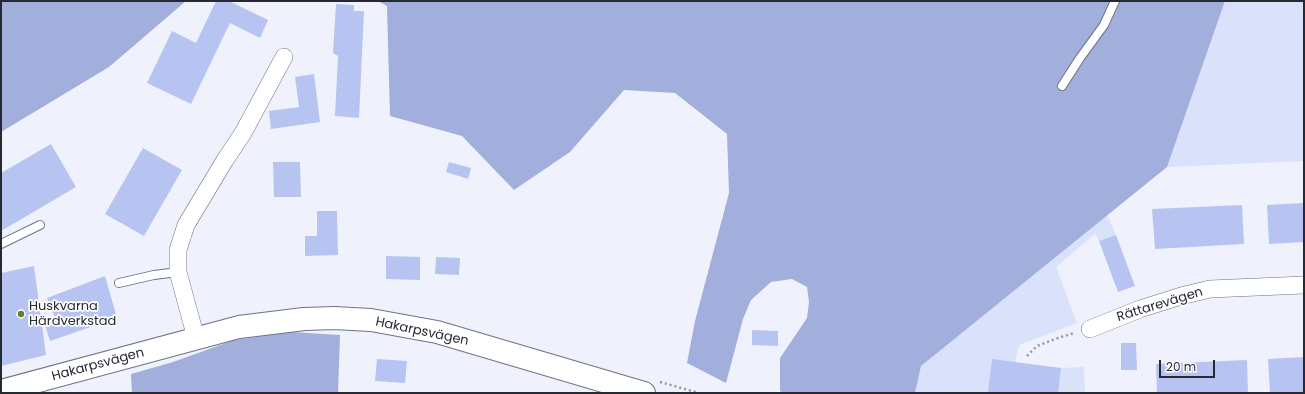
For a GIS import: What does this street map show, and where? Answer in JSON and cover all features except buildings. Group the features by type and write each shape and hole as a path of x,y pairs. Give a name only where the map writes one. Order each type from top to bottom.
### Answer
{"street":[{"path":"196,338 178,272 178,250 186,225 243,133 284,57"},
{"name":"Rättarevägen","path":"1090,329 1140,309 1181,296 1210,289 1304,285"},
{"name":"Hakarpsvägen","path":"1,391 238,327 304,319 334,318 370,320 403,325 443,334 644,393"}],"lane":[{"path":"1062,86 1104,25 1116,1"},
{"path":"1,244 40,226"},
{"path":"119,283 178,272"}],"path":[{"path":"1027,356 1037,346 1058,338 1090,329"}],"shaded area":[{"path":"1,1 186,1 109,67 1,132"},
{"path":"378,1 1225,1 1167,167 921,366 915,393 783,393 780,391 780,358 807,318 809,302 807,287 792,279 771,282 751,300 743,319 726,383 687,363 695,321 729,193 727,134 675,93 624,90 570,152 514,190 462,136 390,116 387,6"},
{"path":"1225,1 1304,1 1304,161 1167,167"},
{"path":"1107,215 1116,235 1099,241 1095,234 1056,267 1077,323 1019,345 1015,362 988,393 915,393 921,366"},
{"path":"292,332 340,335 338,393 132,393 131,374 173,362 234,340"},
{"path":"1084,367 1085,393 1058,393 1061,368"}],"place":[{"name":"Huskvarna Härdverkstad","path":"21,314"}]}
